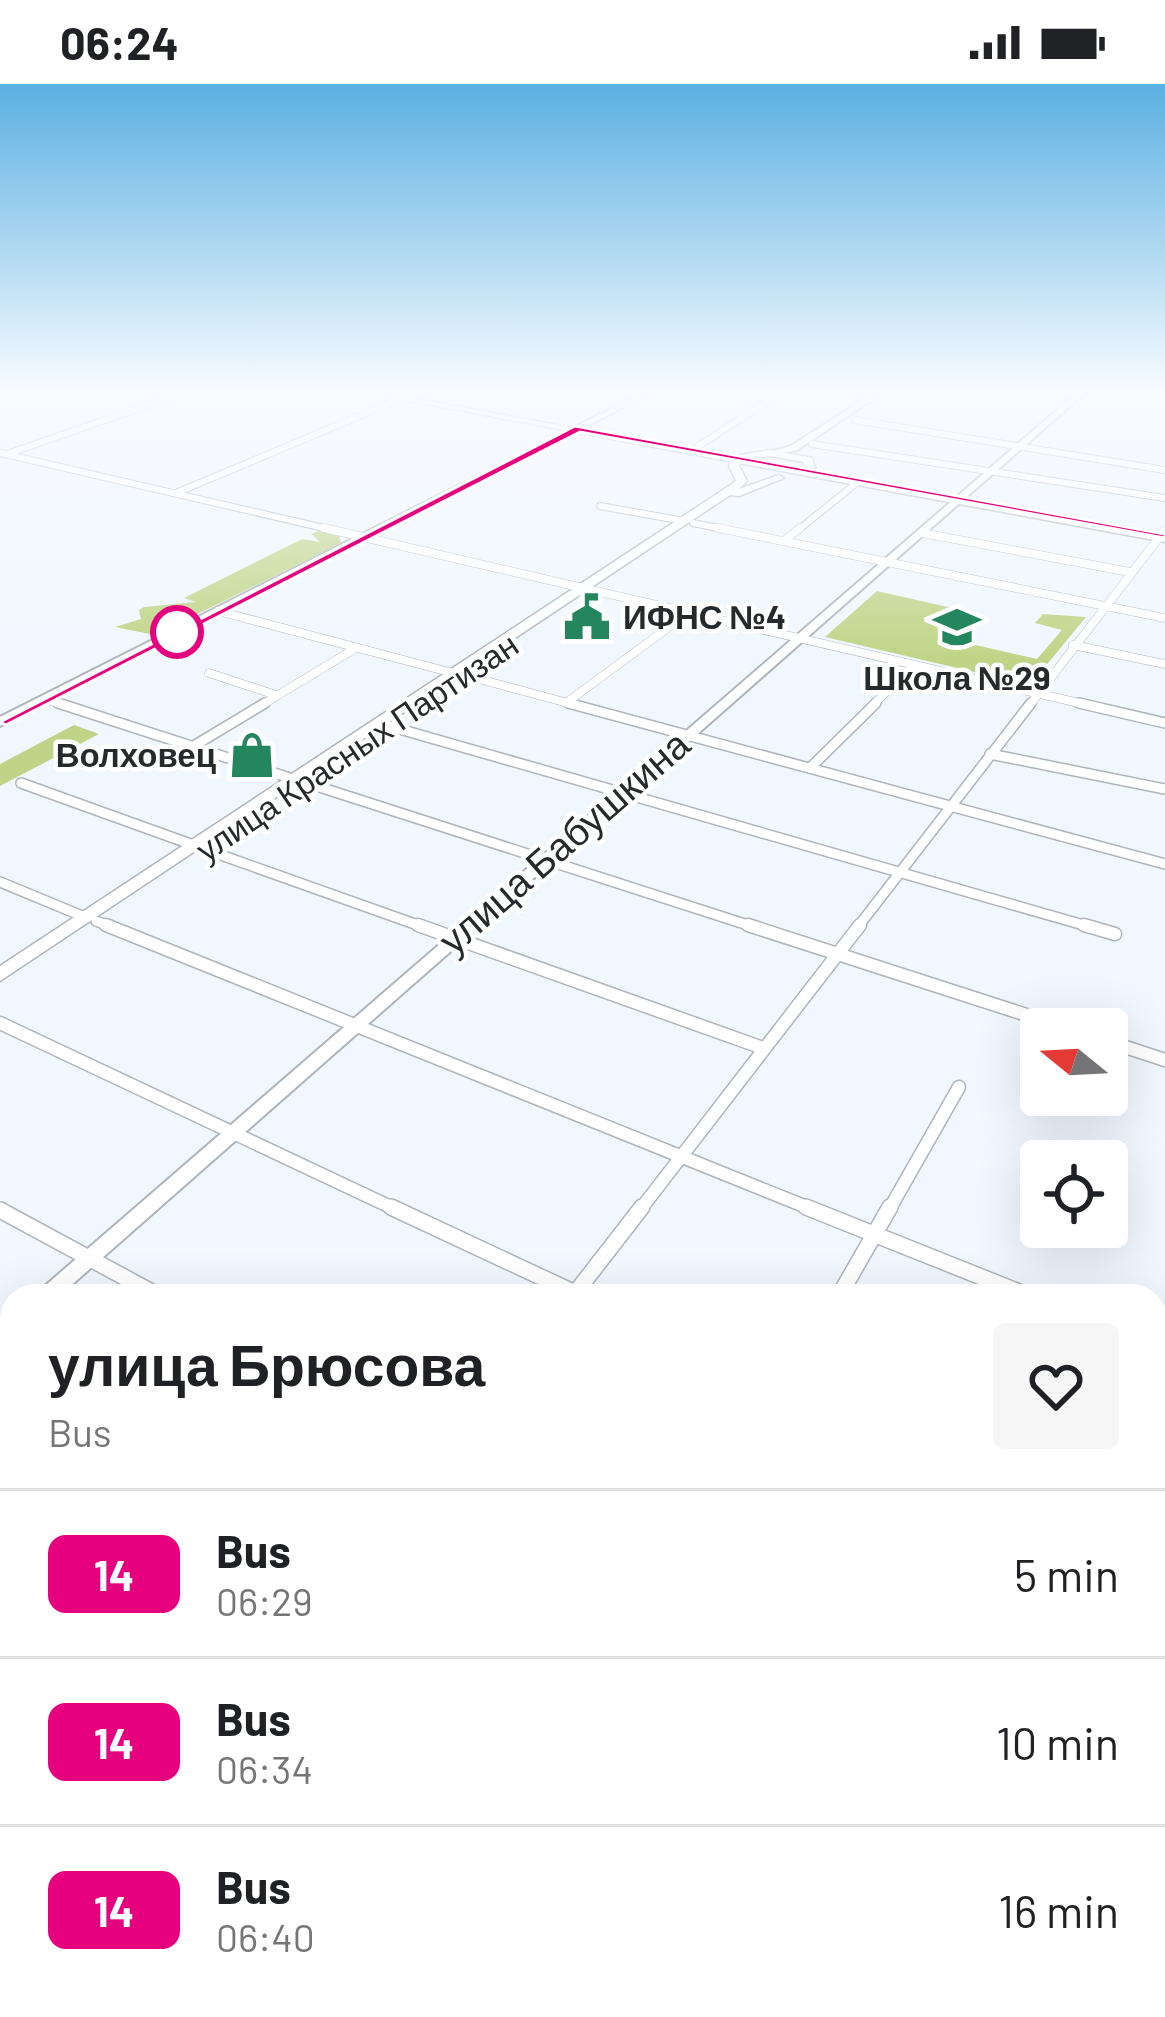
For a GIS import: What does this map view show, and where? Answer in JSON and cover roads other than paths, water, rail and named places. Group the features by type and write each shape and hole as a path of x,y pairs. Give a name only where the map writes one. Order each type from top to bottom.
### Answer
{"highway":[{"name":"улица Красных Партизан","path":"688,522 742,481"},
{"name":"улица Красных Партизан","path":"0,986 586,589 745,488 768,481"},
{"path":"860,481 1163,535"},
{"path":"874,481 962,499"},
{"name":"улица Красных Партизан","path":"300,781 389,726 459,674"},
{"name":"улица Красных Партизан","path":"0,975 92,920"}],"street":[{"path":"120,481 1165,723"},
{"path":"175,494 206,481"},
{"path":"0,722 475,481"},
{"path":"784,541 859,481"},
{"name":"улица Бабушкина","path":"59,1284 982,481"},
{"path":"1067,481 1165,498"},
{"path":"600,506 1165,618"},
{"path":"922,533 1130,572"},
{"path":"582,1284 1073,645 1163,535"},
{"path":"218,611 1165,864"},
{"path":"566,703 688,613"},
{"path":"1073,645 1165,664"},
{"path":"192,747 356,647"},
{"path":"809,768 914,664"},
{"path":"209,673 276,695"},
{"path":"45,699 1020,1013"},
{"path":"389,726 1115,934"},
{"path":"990,754 1165,789"},
{"path":"21,783 763,1048"},
{"path":"0,883 999,1284"},
{"path":"0,1023 553,1284"},
{"path":"1128,1048 1165,1060"},
{"path":"847,1284 959,1087"},
{"path":"0,1210 136,1284"}],"place":[{"name":"ИФНС №4","path":"587,617"},
{"name":"Школа №29","path":"957,627"},
{"name":"Волховец","path":"252,755"}]}
